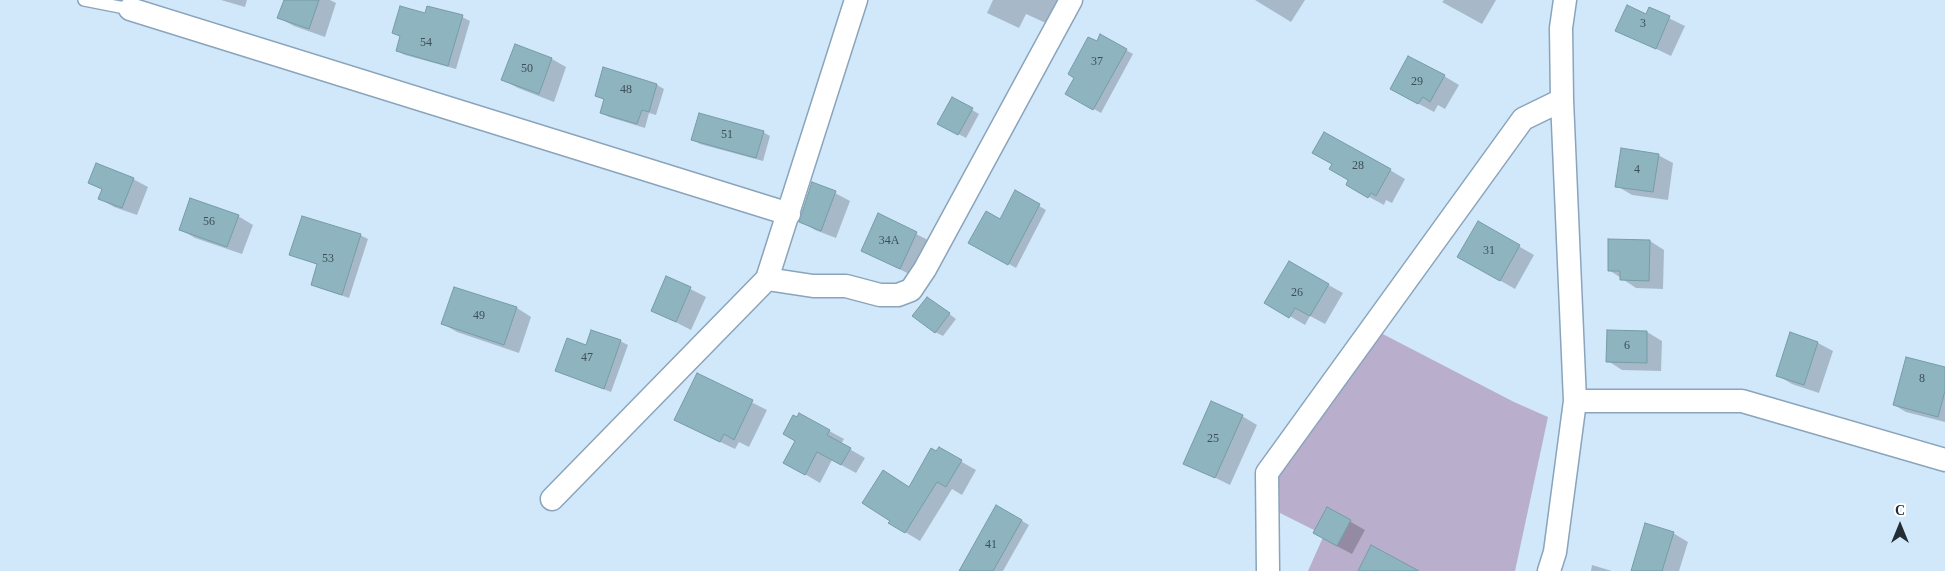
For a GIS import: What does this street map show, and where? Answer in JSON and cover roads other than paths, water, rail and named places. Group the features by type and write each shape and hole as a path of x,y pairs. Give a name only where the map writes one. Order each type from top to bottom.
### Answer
{"street":[{"path":"552,499 767,278 856,0"},
{"path":"767,278 812,286 846,286 880,295 898,295 911,290 930,261 1070,0"},
{"path":"1549,571 1555,552 1575,402 1562,100 1561,28 1564,0"},
{"path":"130,9 789,214"},
{"path":"1268,571 1267,473 1523,119 1562,100"},
{"path":"1575,402 1742,401 1945,460"}],"lane":[{"path":"84,0 130,9"},
{"path":"108,0 130,9"}]}
